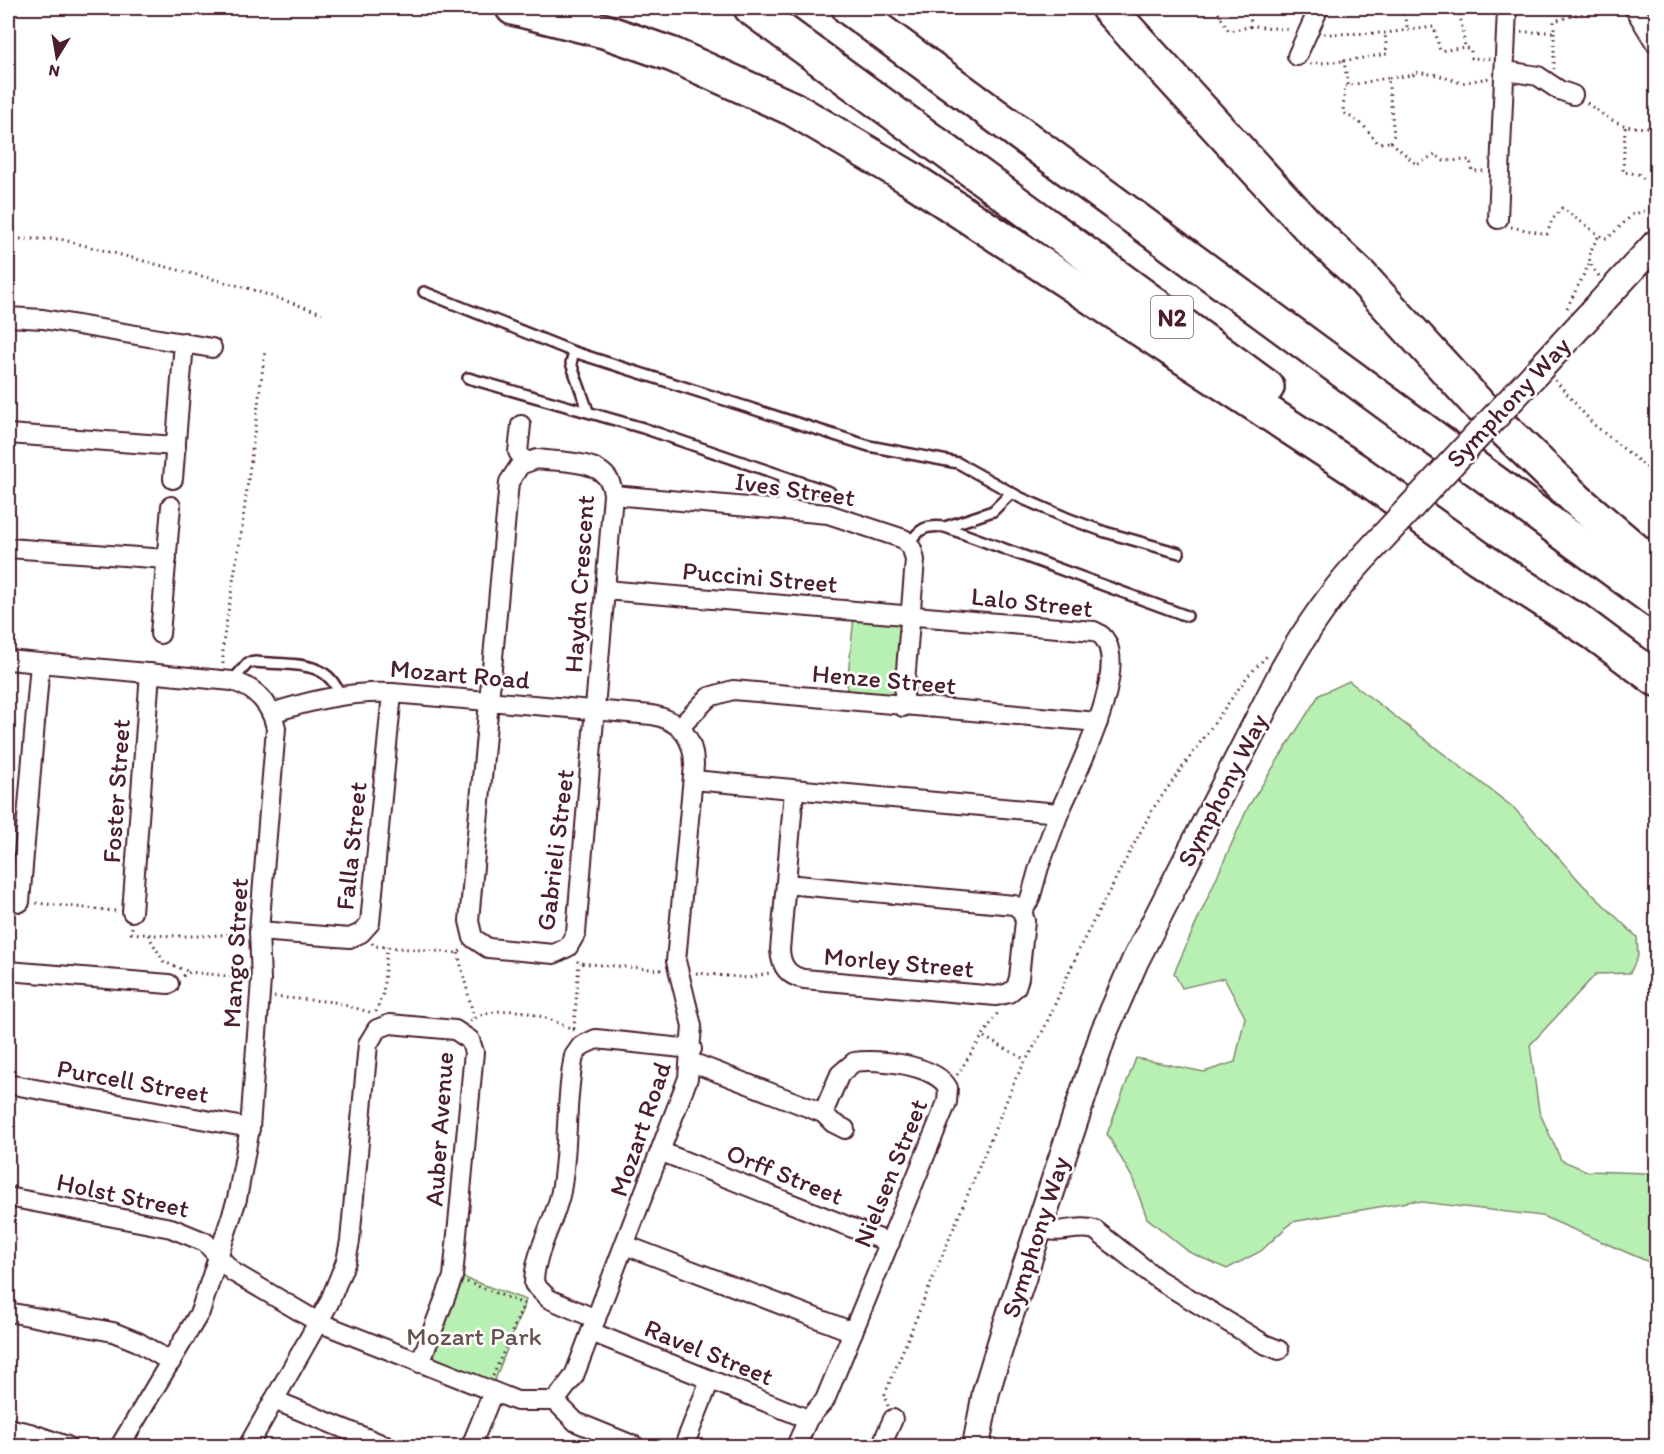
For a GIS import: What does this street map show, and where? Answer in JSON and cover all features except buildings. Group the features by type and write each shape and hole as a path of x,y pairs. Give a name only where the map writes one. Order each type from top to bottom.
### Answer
{"highway":[{"path":"513,8 604,31 673,55 793,109 968,216 1354,469 1479,558 1591,631"},
{"name":"N2","path":"751,8 1360,456 1656,679"},
{"name":"N2","path":"849,8 1656,601"},
{"path":"1108,8 1310,228 1359,274 1523,450 1656,568"},
{"path":"1138,8 1324,224 1359,274"}],"main road":[{"name":"Symphony Way","path":"976,1446 986,1392 1104,1032 1135,962 1306,630 1337,587 1365,556 1545,375 1656,243"}],"street":[{"path":"1297,56 1319,8"},
{"path":"1498,219 1507,8"},
{"path":"1634,8 1656,44"},
{"path":"1506,69 1538,76 1554,87 1573,95"},
{"path":"8,317 44,319 212,348"},
{"path":"173,479 184,342"},
{"path":"473,938 469,921 509,482 515,470 525,462 518,452 520,424"},
{"path":"8,434 176,446"},
{"name":"Haydn Crescent","path":"525,462 537,459 592,466 608,477 614,495 597,710"},
{"name":"Ives Street","path":"614,495 844,518 897,535 909,544"},
{"path":"160,634 171,506"},
{"path":"903,707 915,560 909,544"},
{"path":"8,548 167,560"},
{"name":"Puccini Street","path":"605,590 911,616"},
{"name":"Lalo Street","path":"911,616 1100,633 1108,641 1111,651 1108,686 1098,722 1059,813 1039,867"},
{"path":"8,660 227,680 256,693 272,713"},
{"path":"20,902 40,663"},
{"name":"Foster Street","path":"132,912 150,673"},
{"name":"Henze Street","path":"680,727 709,697 733,690 903,707 1098,722"},
{"name":"Mozart Road","path":"272,713 303,702 364,692 597,710 660,716 680,727 693,748 693,780 676,961 678,979 691,1019 691,1056 685,1094 574,1376 555,1401"},
{"name":"Falla Street","path":"259,931 344,938 362,933 372,916 392,693"},
{"name":"Gabrieli Street","path":"473,938 488,948 554,954 564,950 574,938 597,710"},
{"name":"Mango Street","path":"120,1446 200,1312 219,1260 237,1199 250,1128 260,988 259,931 277,736 272,713"},
{"path":"693,780 794,791 1059,813"},
{"name":"Morley Street","path":"794,791 780,955 785,968 797,978 996,996 1010,993 1016,987 1019,978 1026,921 1022,911 1030,899 1039,867"},
{"path":"786,884 1008,904 1022,911"},
{"path":"8,970 170,984"},
{"path":"248,1446 329,1303 348,1251 368,1044 382,1019"},
{"name":"Auber Avenue","path":"382,1019 455,1030 470,1040 474,1052 453,1278 420,1363"},
{"path":"534,1284 537,1263 555,1215 561,1188 574,1056 585,1042 596,1039 691,1056 823,1113 833,1123 845,1129"},
{"name":"Nielsen Street","path":"823,1113 840,1074 854,1062 915,1067 935,1073 948,1088 948,1099 853,1332"},
{"name":"Purcell Street","path":"8,1084 250,1128"},
{"name":"Orff Street","path":"662,1152 890,1243"},
{"name":"Holst Street","path":"8,1197 171,1228 205,1242 219,1260"},
{"path":"1038,1228 1059,1233 1087,1228 1095,1230 1159,1280 1264,1344 1279,1350"},
{"path":"625,1245 853,1332 825,1400 808,1419 796,1446"},
{"path":"219,1260 245,1280 318,1322 522,1402 555,1401 576,1422 635,1446"},
{"name":"Ravel Street","path":"534,1284 549,1299 594,1326 710,1380 808,1419"},
{"path":"8,1311 118,1334 171,1362"},
{"path":"684,1446 710,1380"},
{"path":"471,1446 490,1391"},
{"path":"274,1400 386,1446"},
{"path":"881,1446 893,1419"},
{"path":"8,1428 67,1446"}],"lane":[{"path":"424,292 574,352 869,446 958,463 1011,493 1105,532 1179,553"},
{"path":"574,352 571,363 588,411"},
{"path":"468,378 588,411 830,492"},
{"path":"782,510 784,478"},
{"path":"945,527 993,511 1011,493"},
{"path":"909,544 917,532 928,526 945,527 1187,616"},
{"path":"227,680 248,663 318,668 328,673 335,682 340,696"}],"path":[{"path":"1215,8 1229,31 1250,27 1335,35 1385,33 1434,27 1440,51 1466,47 1471,50 1471,58 1506,69"},
{"path":"1250,27 1252,8"},
{"path":"1402,8 1408,30"},
{"path":"1459,8 1466,47"},
{"path":"1554,87 1554,21 1589,11 1618,8"},
{"path":"1507,33 1554,32"},
{"path":"1297,56 1308,63 1319,65 1387,54 1385,33"},
{"path":"1344,61 1348,85"},
{"path":"1501,171 1472,171 1470,159 1444,161 1435,154 1417,165 1391,142 1378,143 1363,125 1343,112 1345,86 1348,85 1426,73 1461,83 1506,69"},
{"path":"1388,78 1394,135 1391,142"},
{"path":"1573,95 1579,96 1605,117 1625,127 1656,127"},
{"path":"1625,127 1621,163 1623,172 1638,174 1656,189"},
{"path":"1498,219 1499,224 1508,227 1547,234 1552,220 1562,208 1599,235 1608,238 1632,215 1653,208 1656,202"},
{"path":"1653,208 1656,212"},
{"path":"1566,312 1572,294 1589,264 1589,254 1599,235"},
{"path":"8,239 60,239 247,288 322,313"},
{"path":"1589,264 1605,280"},
{"path":"227,680 223,643 242,527 265,351"},
{"path":"1545,375 1593,424 1656,475"},
{"path":"893,1419 884,1396 1026,1060 1044,1029 1082,943 1152,810 1246,676 1269,654"},
{"path":"20,902 132,912 132,933 148,935 198,938 259,931"},
{"path":"362,933 374,946 458,953 473,938"},
{"path":"148,935 164,962 192,972 334,1002 382,1019 387,947"},
{"path":"458,953 474,1018"},
{"path":"574,1029 579,963"},
{"path":"170,984 192,972"},
{"path":"948,1088 984,1037 1010,993"},
{"path":"455,1030 474,1018 502,1009 536,1013 596,1039"},
{"path":"984,1037 1026,1060"},
{"path":"453,1278 524,1304"},
{"path":"490,1391 534,1284"}],"green space":[{"path":"854,616 897,622 903,631 897,691 891,697 846,696"},
{"path":"1349,681 1514,808 1583,885 1637,937 1638,956 1630,973 1596,974 1530,1045 1539,1111 1561,1160 1587,1171 1646,1173 1656,1177 1656,1265 1542,1216 1413,1201 1292,1222 1261,1251 1227,1269 1189,1252 1147,1218 1132,1177 1107,1134 1136,1058 1204,1072 1235,1062 1245,1017 1224,978 1182,988 1174,973 1248,807 1319,695"},
{"name":"Mozart Park","path":"459,1276 526,1300 493,1385 438,1361 433,1353"}]}
